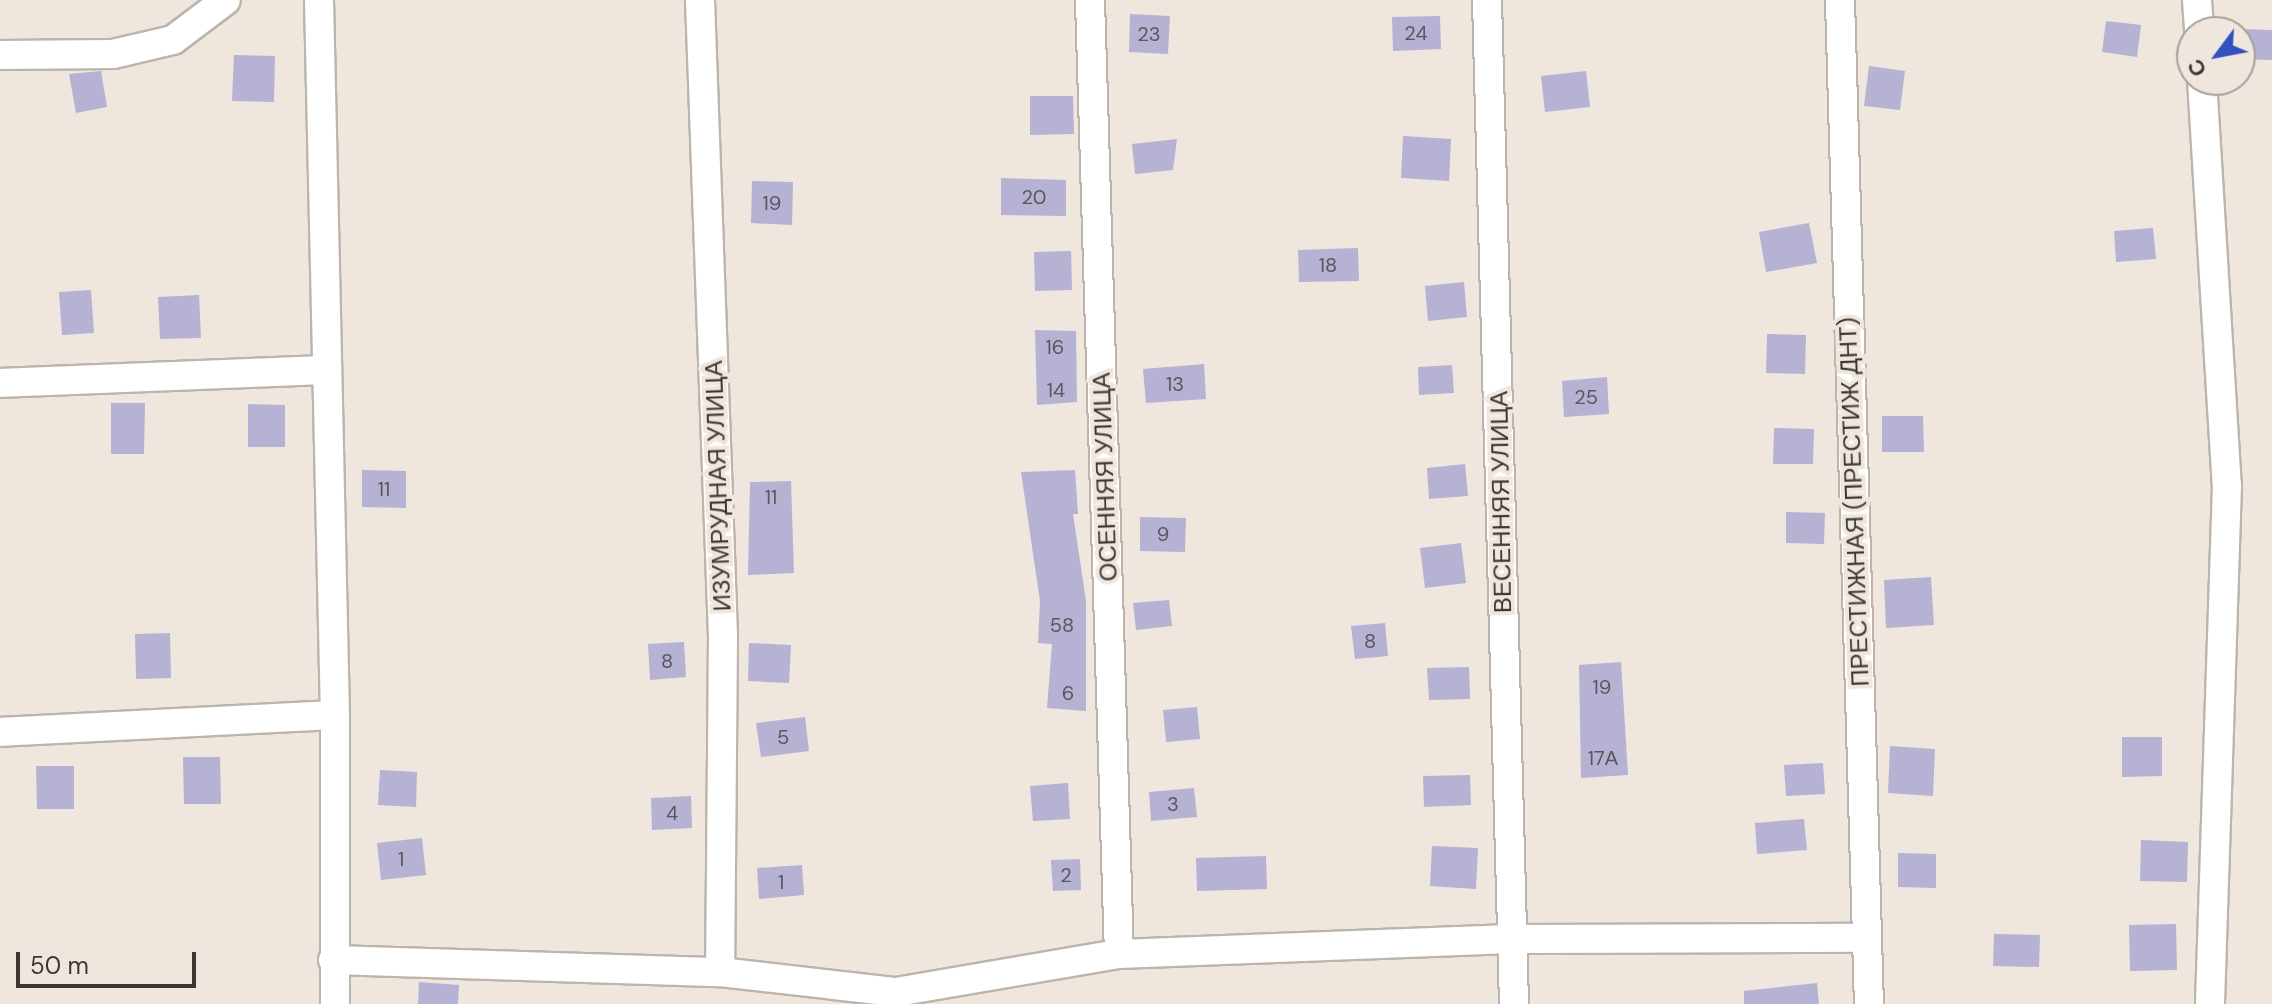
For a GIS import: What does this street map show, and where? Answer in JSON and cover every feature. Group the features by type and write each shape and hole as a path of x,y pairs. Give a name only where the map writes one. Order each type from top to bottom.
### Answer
{"street":[{"path":"0,55 113,54 173,40 226,0"},
{"path":"319,0 323,370 335,715 335,1004"},
{"name":"ИЗУМРУДНАЯ УЛИЦА","path":"700,0 723,637 720,972"},
{"name":"ОСЕННЯЯ УЛИЦА","path":"1090,0 1119,954"},
{"name":"ВЕСЕННЯЯ УЛИЦА","path":"1487,0 1514,1004"},
{"name":"ПРЕСТИЖНАЯ (ПРЕСТИЖ ДНТ)","path":"1840,0 1869,1004"},
{"path":"2203,96 2227,485 2210,1004"},
{"path":"0,383 323,370"},
{"path":"0,732 335,715"},
{"path":"333,960 720,972 896,992 1119,954 1511,939 1866,938"}],"building":[{"path":"1130,14 1170,16 1168,54 1129,52"},
{"path":"1440,16 1441,49 1393,51 1392,17"},
{"path":"2106,21 2141,25 2137,57 2102,52"},
{"path":"2256,30 2272,30 2272,60 2256,60"},
{"path":"234,55 275,56 274,102 232,101"},
{"path":"1869,66 1905,71 1900,110 1864,106"},
{"path":"101,71 107,107 76,113 69,74"},
{"path":"1586,71 1590,107 1545,112 1541,76"},
{"path":"1030,96 1073,96 1074,134 1030,135"},
{"path":"1403,136 1451,139 1449,181 1401,178"},
{"path":"1177,139 1173,170 1135,174 1132,144"},
{"path":"1001,178 1066,180 1066,216 1001,215"},
{"path":"752,181 793,182 792,225 751,223"},
{"path":"1809,223 1817,263 1766,272 1759,232"},
{"path":"2153,228 2156,259 2116,262 2114,231"},
{"path":"1358,248 1359,281 1299,282 1298,250"},
{"path":"1071,251 1072,290 1035,291 1034,252"},
{"path":"1464,282 1467,317 1428,321 1425,286"},
{"path":"91,290 94,333 62,335 59,292"},
{"path":"199,295 201,338 160,339 158,297"},
{"path":"1035,330 1076,331 1077,402 1037,405"},
{"path":"1767,334 1806,335 1805,374 1766,373"},
{"path":"1204,364 1206,399 1146,403 1143,369"},
{"path":"1452,365 1454,393 1419,395 1418,367"},
{"path":"1607,377 1609,414 1564,417 1562,381"},
{"path":"111,403 145,403 144,454 111,454"},
{"path":"248,404 285,405 285,447 248,447"},
{"path":"1882,416 1923,416 1924,452 1882,452"},
{"path":"1774,428 1814,429 1813,464 1773,464"},
{"path":"1465,464 1468,496 1429,499 1427,468"},
{"path":"362,470 406,471 406,508 362,507"},
{"path":"1075,470 1078,514 1073,514 1086,601 1086,711 1047,708 1052,644 1038,643 1040,601 1021,472"},
{"path":"791,481 794,573 748,575 750,482"},
{"path":"1786,512 1825,513 1824,544 1786,543"},
{"path":"1140,517 1186,518 1185,552 1140,551"},
{"path":"1461,543 1466,583 1425,588 1420,548"},
{"path":"1931,577 1934,625 1886,628 1884,580"},
{"path":"1169,600 1172,626 1136,630 1133,603"},
{"path":"1385,623 1388,656 1355,659 1351,626"},
{"path":"170,633 171,678 136,679 135,634"},
{"path":"684,642 686,677 650,680 648,644"},
{"path":"749,643 791,645 789,683 748,681"},
{"path":"1621,662 1628,775 1581,778 1579,665"},
{"path":"1469,667 1470,699 1429,700 1427,668"},
{"path":"1197,707 1200,739 1166,742 1163,710"},
{"path":"805,717 809,751 761,757 756,723"},
{"path":"2122,737 2162,737 2162,776 2122,777"},
{"path":"1890,746 1935,749 1933,796 1888,793"},
{"path":"183,757 220,757 221,804 184,804"},
{"path":"1823,763 1825,794 1786,796 1784,765"},
{"path":"36,766 74,766 74,809 37,809"},
{"path":"380,770 417,772 416,807 378,805"},
{"path":"1470,775 1471,805 1424,807 1423,776"},
{"path":"1068,783 1070,819 1033,821 1030,786"},
{"path":"1194,788 1197,817 1151,821 1149,792"},
{"path":"691,796 692,828 652,830 651,798"},
{"path":"1804,819 1807,850 1757,854 1755,823"},
{"path":"422,838 426,875 381,880 377,843"},
{"path":"2141,840 2188,842 2187,882 2140,881"},
{"path":"1432,846 1478,848 1476,889 1430,886"},
{"path":"1898,853 1936,854 1936,888 1898,887"},
{"path":"1266,856 1267,889 1197,891 1196,858"},
{"path":"1080,859 1081,890 1053,891 1051,860"},
{"path":"802,865 804,895 759,899 757,868"},
{"path":"2176,924 2177,970 2130,971 2129,925"},
{"path":"1994,934 2040,935 2039,967 1993,966"},
{"path":"419,982 459,985 458,1004 418,1004"},
{"path":"1817,983 1819,1004 1744,1004 1744,991"}]}
